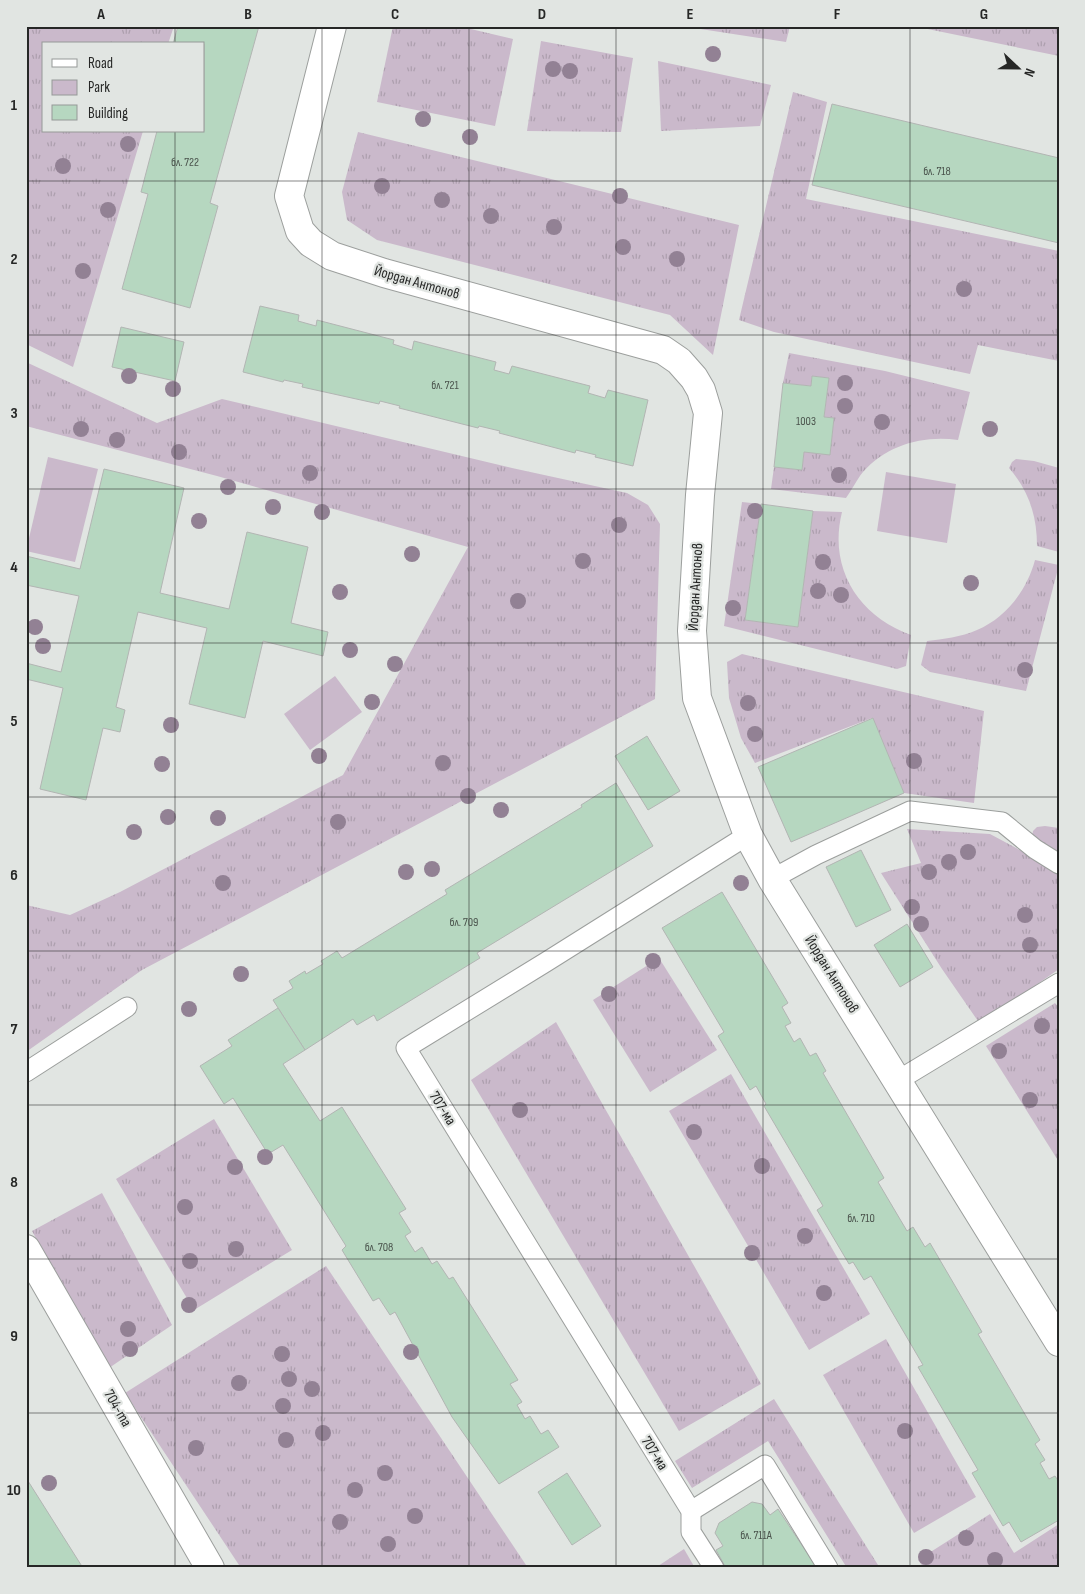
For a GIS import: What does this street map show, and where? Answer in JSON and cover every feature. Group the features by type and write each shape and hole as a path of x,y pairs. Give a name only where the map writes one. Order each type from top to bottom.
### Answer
{"street":[{"name":"Йордан Антонов","path":"332,26 289,196 300,231 311,243 332,256 384,273 663,350 679,361 699,386 708,413 700,495 692,631 695,683 697,698 748,835 772,879 1059,1342"},
{"name":"704-та","path":"26,1248 210,1568"}],"lane":[{"path":"772,879 816,855 910,812 1002,822 1035,849 1059,864"},
{"name":"707-ма","path":"714,1568 690,1532 691,1511 406,1048 748,835"},
{"path":"898,1080 1059,983"},
{"path":"26,1072 128,1007"},
{"path":"691,1511 765,1465 828,1568"}],"green space":[{"path":"26,26 174,26 169,42 42,42 42,132 143,132 73,367 26,344"},
{"path":"54,26 115,26 110,42 49,42"},
{"path":"393,26 458,26 513,39 495,126 377,102"},
{"path":"681,26 790,26 786,42"},
{"path":"913,26 1059,26 1059,56"},
{"path":"541,41 633,58 621,132 527,131"},
{"path":"658,61 771,85 760,126 661,131"},
{"path":"793,92 827,102 806,199 1059,251 1059,361 978,345 970,374 774,332 739,320"},
{"path":"358,132 739,225 713,355 670,315 377,240 347,220 342,192"},
{"path":"789,353 885,371 970,392 958,440 932,439 906,444 894,449 883,455 863,472 846,498 771,489 774,467 802,470 804,452 830,454 834,418 824,417 829,378 812,376 811,386 783,383"},
{"path":"26,362 157,423 222,399 512,468 627,493 648,505 660,524 655,699 142,970 26,1052 26,905 70,915 120,892 343,775 468,547 217,476 26,426"},
{"path":"48,457 98,469 75,562 26,551"},
{"path":"1016,459 1034,461 1059,468 1059,552 1037,546 1035,524 1027,495 1009,468"},
{"path":"886,472 956,484 947,543 877,531"},
{"path":"742,502 761,504 745,620 798,627 813,511 842,512 839,552 844,571 851,587 876,616 892,627 911,635 906,666 897,669 724,626"},
{"path":"1035,560 1059,565 1026,691 930,672 921,665 927,641 971,632 987,625 1006,610 1014,602 1027,582"},
{"path":"742,654 984,711 974,803 904,793 872,718 755,763 741,738 729,698 727,662"},
{"path":"335,676 362,712 310,750 284,714"},
{"path":"1037,827 1059,828 1059,855 1032,837 1033,831"},
{"path":"907,829 990,834 1059,871 1059,969 980,1024 942,969 881,873 921,863"},
{"path":"659,958 717,1050 650,1092 593,1000"},
{"path":"1055,1003 1059,1008 1059,1162 986,1046"},
{"path":"556,1022 761,1384 679,1431 471,1080"},
{"path":"731,1074 870,1314 809,1350 669,1111"},
{"path":"214,1119 292,1250 194,1310 116,1179"},
{"path":"102,1193 172,1325 109,1368 32,1231"},
{"path":"326,1266 528,1568 241,1568 125,1393"},
{"path":"886,1339 976,1497 914,1533 823,1375"},
{"path":"774,1399 878,1565 873,1568 847,1568 768,1441 692,1488 675,1461"},
{"path":"990,1514 1014,1553 1059,1524 1059,1568 924,1568 918,1560"},
{"path":"684,1549 695,1568 655,1568"}],"building":[{"path":"178,26 259,26 210,203 218,206 190,308 122,289 148,194 141,192 157,132 205,132 205,42 174,42"},
{"path":"832,104 1059,158 1059,243 812,185"},
{"path":"260,306 299,315 298,321 316,326 317,320 394,340 393,344 412,350 414,341 496,362 494,370 509,374 512,366 590,386 588,393 605,398 608,390 648,400 633,466 595,457 596,455 576,450 575,453 499,433 500,431 479,426 478,428 399,408 400,406 380,401 379,404 302,387 303,384 284,380 283,382 243,372"},
{"path":"121,327 184,342 175,381 112,367"},
{"path":"812,376 829,378 824,417 834,418 830,455 804,452 802,470 774,467 783,383 811,386"},
{"path":"104,469 184,488 160,593 229,609 247,532 308,547 291,623 328,632 323,656 263,641 245,718 189,704 207,628 138,612 116,707 125,710 120,732 103,728 86,800 40,789 63,688 26,679 26,663 61,672 79,596 26,585 26,556 80,569"},
{"path":"761,504 813,511 798,627 745,620"},
{"path":"873,718 904,793 791,842 758,767"},
{"path":"647,736 680,791 648,810 615,756"},
{"path":"616,783 653,846 477,953 480,958 377,1021 374,1015 357,1025 353,1019 305,1050 273,1000 293,988 289,981 305,971 306,974 323,964 321,961 337,951 342,958 447,894 445,890 582,807 581,805"},
{"path":"861,850 891,910 856,927 826,867"},
{"path":"722,892 788,1003 782,1007 791,1023 785,1026 794,1042 800,1038 810,1056 816,1053 826,1071 823,1073 884,1178 878,1182 907,1231 913,1227 925,1247 930,1243 982,1332 978,1334 1040,1440 1035,1444 1045,1460 1040,1463 1049,1479 1055,1476 1059,1482 1059,1520 1021,1542 1009,1522 1003,1526 972,1473 978,1470 918,1367 923,1365 871,1276 864,1280 853,1262 849,1264 817,1210 823,1206 764,1106 766,1104 756,1086 750,1090 718,1036 724,1032 662,928"},
{"path":"907,924 933,967 900,987 874,945"},
{"path":"278,1008 305,1050 283,1064 320,1121 342,1107 406,1209 399,1213 411,1232 405,1236 415,1252 422,1247 432,1264 437,1261 449,1279 453,1277 518,1380 510,1384 522,1402 517,1405 525,1419 530,1416 541,1434 548,1430 559,1447 499,1484 452,1417 395,1312 390,1315 379,1298 373,1301 342,1250 346,1246 283,1145 268,1154 233,1098 224,1104 200,1066 232,1046 228,1040"},
{"path":"567,1473 601,1526 572,1545 538,1492"},
{"path":"28,1481 83,1568 26,1568 26,1482"},
{"path":"752,1502 762,1504 770,1515 778,1509 817,1568 726,1568 716,1550 723,1546 715,1533 719,1523"}]}
